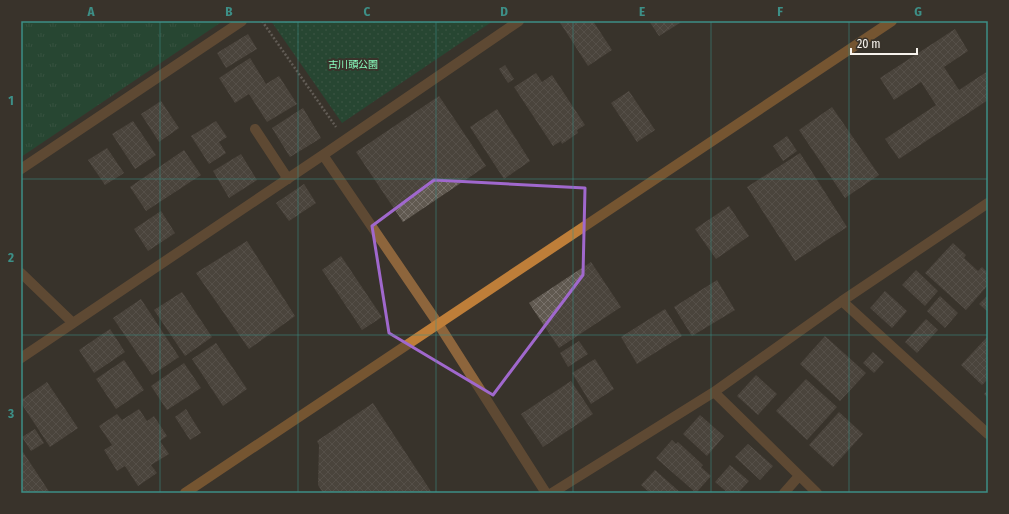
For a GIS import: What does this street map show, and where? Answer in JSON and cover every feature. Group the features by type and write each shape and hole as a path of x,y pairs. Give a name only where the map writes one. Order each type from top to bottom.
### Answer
{"street":[{"path":"21,169 242,21"},
{"path":"21,358 288,179 519,21"},
{"path":"185,493 439,325 892,21"},
{"path":"255,129 288,179"},
{"path":"323,155 439,325 546,493"},
{"path":"552,493 714,392 842,301 986,209"},
{"path":"21,273 72,323"},
{"path":"842,301 988,434"},
{"path":"714,392 818,493"},
{"path":"784,493 800,476"}],"path":[{"path":"262,21 345,140"}],"highlighted area":[{"path":"434,180 585,188 583,275 493,395 389,333 372,226"}],"green space":[{"path":"21,21 223,21 21,157"},
{"name":"古川頭公園","path":"271,21 493,21 342,123"}],"building":[{"path":"559,21 593,21 612,50 588,66"},
{"path":"649,21 683,21 659,36"},
{"path":"955,29 968,51 944,67 959,90 988,71 988,100 899,159 885,139 936,105 921,82 894,100 880,78"},
{"path":"248,34 257,49 226,68 217,53"},
{"path":"250,58 266,84 279,76 297,104 267,122 249,94 235,103 219,78"},
{"path":"505,65 514,79 508,83 499,69"},
{"path":"536,73 542,82 552,75 585,125 577,130 578,133 562,144 561,141 553,146 514,87"},
{"path":"629,91 655,130 637,142 611,103"},
{"path":"439,96 486,166 403,222 356,152"},
{"path":"161,101 179,128 159,142 141,114"},
{"path":"832,107 879,175 845,198 799,130"},
{"path":"303,108 321,138 290,157 272,128"},
{"path":"497,109 530,161 504,179 470,127"},
{"path":"133,121 156,155 135,169 112,134"},
{"path":"216,121 227,137 219,142 226,153 209,164 191,136"},
{"path":"787,136 797,151 783,161 773,146"},
{"path":"107,148 124,173 105,185 88,160"},
{"path":"184,150 201,175 146,211 130,187"},
{"path":"800,153 847,227 795,261 747,187"},
{"path":"241,154 257,180 229,198 213,171"},
{"path":"304,184 316,203 289,221 276,203"},
{"path":"729,206 749,236 716,259 695,229"},
{"path":"161,211 175,233 148,251 134,229"},
{"path":"247,241 295,316 249,349 196,273"},
{"path":"953,243 966,255 964,258 978,271 982,267 988,273 988,285 966,310 925,273"},
{"path":"341,256 382,317 362,330 322,270"},
{"path":"591,262 621,307 559,348 529,303"},
{"path":"916,270 938,291 925,306 902,285"},
{"path":"717,280 735,310 692,336 674,307"},
{"path":"885,291 907,311 892,328 870,308"},
{"path":"182,292 212,337 185,356 154,310"},
{"path":"988,295 988,312 979,304"},
{"path":"940,296 958,313 945,328 927,311"},
{"path":"141,299 179,357 152,375 113,318"},
{"path":"665,309 682,336 637,364 621,337"},
{"path":"926,319 938,330 917,353 905,342"},
{"path":"110,329 125,352 94,373 79,350"},
{"path":"825,336 866,373 840,401 800,364"},
{"path":"988,336 988,379 982,385 961,365"},
{"path":"579,341 588,354 568,367 560,353"},
{"path":"216,343 247,389 223,406 192,359"},
{"path":"873,352 884,362 874,373 863,363"},
{"path":"595,359 614,389 591,404 572,373"},
{"path":"124,360 144,390 116,409 96,379"},
{"path":"184,363 201,388 167,410 151,386"},
{"path":"756,375 777,394 758,415 737,396"},
{"path":"806,379 837,407 807,440 776,411"},
{"path":"571,381 593,414 543,447 521,414"},
{"path":"47,382 78,428 50,447 21,403 21,400"},
{"path":"988,390 988,398 984,394"},
{"path":"373,403 432,493 323,493 318,485 319,445 317,441"},
{"path":"139,409 147,421 154,416 167,436 160,441 169,454 151,465 157,473 138,486 125,466 117,471 104,450 112,445 99,426 117,414 122,420"},
{"path":"186,409 201,433 190,440 175,417"},
{"path":"839,412 863,434 833,467 809,445"},
{"path":"700,415 724,436 707,456 683,434"},
{"path":"35,429 44,443 31,451 22,437"},
{"path":"672,440 676,444 678,442 703,465 701,467 711,476 696,493 656,458"},
{"path":"748,444 773,466 760,480 735,457"},
{"path":"23,452 50,493 21,493 21,454"},
{"path":"730,465 749,481 738,493 728,493 715,482"},
{"path":"655,470 681,493 650,493 641,485"}]}
